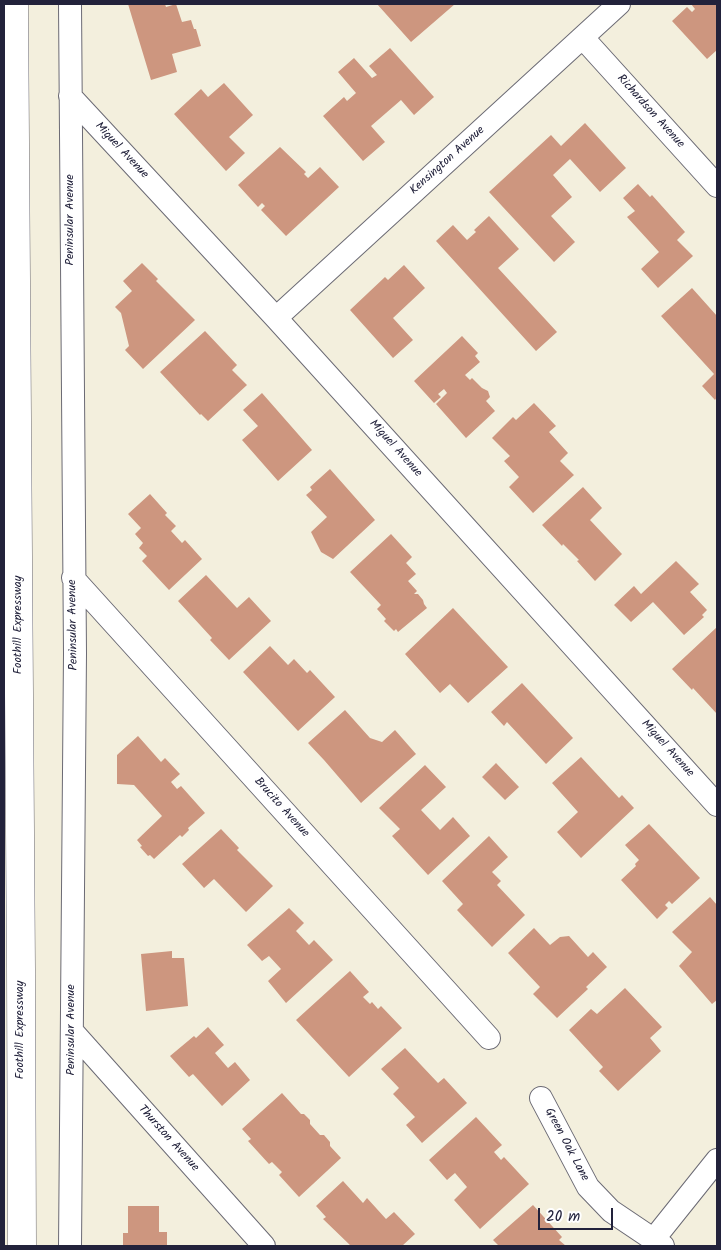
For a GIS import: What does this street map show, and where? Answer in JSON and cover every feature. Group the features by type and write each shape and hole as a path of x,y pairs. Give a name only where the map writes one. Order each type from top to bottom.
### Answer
{"highway":[{"name":"Foothill Expressway","path":"14,4 22,1246"}],"street":[{"name":"Peninsular Avenue","path":"70,4 74,663 70,1246"},
{"name":"Kensington Avenue","path":"276,318 619,4"},
{"name":"Richardson Avenue","path":"583,38 717,186"},
{"name":"Miguel Avenue","path":"70,96 276,318 717,805"},
{"name":"Brucito Avenue","path":"73,578 489,1038"},
{"name":"Thurston Avenue","path":"72,1032 264,1246"},
{"name":"Green Oak Lane","path":"541,1098 588,1187 611,1211 658,1243"},
{"path":"658,1243 717,1160"}],"building":[{"path":"128,4 165,4 166,7 176,4 182,22 191,20 201,46 172,54 177,72 151,80"},
{"path":"377,4 455,4 411,42"},
{"path":"691,4 717,4 717,50 707,59 672,21 687,7 692,12 695,9"},
{"path":"390,48 434,97 414,115 401,100 371,126 385,142 363,161 323,116 344,97 347,101 356,93 338,72 354,58 372,78 377,75 369,66"},
{"path":"224,83 253,115 229,137 245,153 226,171 174,114 201,89 208,97"},
{"path":"585,123 626,168 600,192 570,159 553,175 572,197 551,216 575,242 554,262 489,192 551,135 561,146"},
{"path":"280,147 306,172 304,174 308,178 320,167 339,187 286,236 261,210 265,206 262,203 258,207 238,185"},
{"path":"638,184 650,197 652,195 685,232 677,240 693,256 658,288 641,269 659,252 627,217 635,211 623,198"},
{"path":"489,216 519,249 498,268 557,332 536,351 436,241 453,225 467,240 476,232 474,230"},
{"path":"142,263 158,279 156,281 195,320 143,369 125,350 129,346 121,313 115,307 132,291 123,281"},
{"path":"404,265 425,288 393,318 413,340 393,358 350,310 385,277 388,280"},
{"path":"692,288 717,316 717,397 715,400 702,386 714,374 661,316"},
{"path":"205,331 237,365 232,370 247,385 208,421 200,415 160,372"},
{"path":"462,336 478,353 475,356 480,362 465,375 470,380 472,378 488,391 490,397 486,401 495,411 466,438 436,404 447,393 444,389 438,394 441,397 434,403 414,381"},
{"path":"262,393 312,450 278,481 242,440 258,426 243,410"},
{"path":"534,403 556,426 549,432 568,453 560,461 574,475 533,513 509,487 519,477 504,461 510,456 492,438 513,417 516,420"},
{"path":"330,469 375,520 333,559 321,552 311,532 327,517 306,495 312,490 310,487"},
{"path":"583,487 602,508 590,520 622,554 595,581 577,561 579,560 563,544 562,546 542,525"},
{"path":"150,494 167,513 165,515 176,526 171,531 182,543 185,540 202,559 169,590 142,561 147,556 139,548 143,543 135,534 141,528 128,514"},
{"path":"391,534 412,557 406,563 416,574 408,581 417,591 414,594 418,594 427,608 398,632 396,629 394,631 384,621 386,619 377,609 381,605 350,572"},
{"path":"676,561 699,584 690,592 707,610 702,615 704,617 684,635 653,602 631,622 614,605 634,586 641,594"},
{"path":"206,575 237,608 249,597 271,621 229,660 210,640 212,638 178,601"},
{"path":"453,608 508,667 468,703 450,684 440,693 405,654"},
{"path":"717,627 717,714 672,669"},
{"path":"270,646 288,665 294,659 307,673 310,670 335,697 298,731 243,672"},
{"path":"522,683 573,738 546,764 507,722 504,726 491,712"},
{"path":"345,710 370,738 382,742 395,730 416,754 361,803 308,743"},
{"path":"138,736 161,762 165,758 180,774 171,782 177,789 181,786 205,813 188,828 189,830 182,837 180,835 154,859 150,855 148,856 137,840 162,816 134,785 117,784 117,755"},
{"path":"581,757 619,798 622,795 634,808 581,858 557,832 578,812 552,783"},
{"path":"496,763 519,787 505,800 482,777"},
{"path":"425,765 446,787 421,810 440,830 453,817 470,836 428,875 392,836 400,829 379,808"},
{"path":"649,824 700,878 672,904 669,901 665,905 668,908 657,919 621,880 636,866 635,864 639,860 625,845"},
{"path":"221,829 239,848 237,850 273,886 246,912 214,879 204,888 182,864"},
{"path":"489,836 508,857 492,872 501,881 497,885 525,915 492,947 457,910 463,904 442,881"},
{"path":"710,897 717,905 717,1000 712,1004 679,966 692,952 672,932"},
{"path":"289,908 304,923 296,931 309,945 314,940 333,960 286,1003 268,981 281,969 269,956 262,961 247,945"},
{"path":"534,928 550,945 560,937 569,936 588,957 593,952 607,967 586,987 588,989 557,1018 533,994 540,987 508,953"},
{"path":"172,951 172,958 184,958 188,1006 146,1011 141,954"},
{"path":"350,971 369,992 363,997 370,1004 372,1002 378,1009 381,1006 402,1028 349,1077 296,1020"},
{"path":"625,988 662,1027 650,1038 661,1051 618,1091 599,1071 603,1067 569,1030 591,1009 597,1014"},
{"path":"208,1027 224,1045 215,1053 228,1068 235,1062 250,1080 222,1106 193,1074 189,1077 170,1056"},
{"path":"405,1048 438,1083 444,1078 467,1103 422,1143 406,1125 415,1117 393,1094 399,1088 381,1069"},
{"path":"282,1093 301,1114 304,1114 310,1120 310,1124 320,1135 324,1135 330,1142 330,1146 341,1158 299,1197 279,1175 282,1172 272,1162 269,1164 248,1141 251,1139 242,1129"},
{"path":"476,1117 502,1145 494,1152 501,1160 504,1157 529,1184 480,1229 454,1200 467,1187 455,1173 447,1180 429,1160"},
{"path":"343,1181 363,1203 367,1198 386,1219 394,1212 415,1234 402,1246 351,1246 323,1219 326,1217 316,1206"},
{"path":"533,1205 562,1237 559,1240 566,1246 499,1246 493,1240"},
{"path":"128,1206 159,1206 159,1232 167,1232 167,1246 123,1246 123,1233 128,1233"}]}
